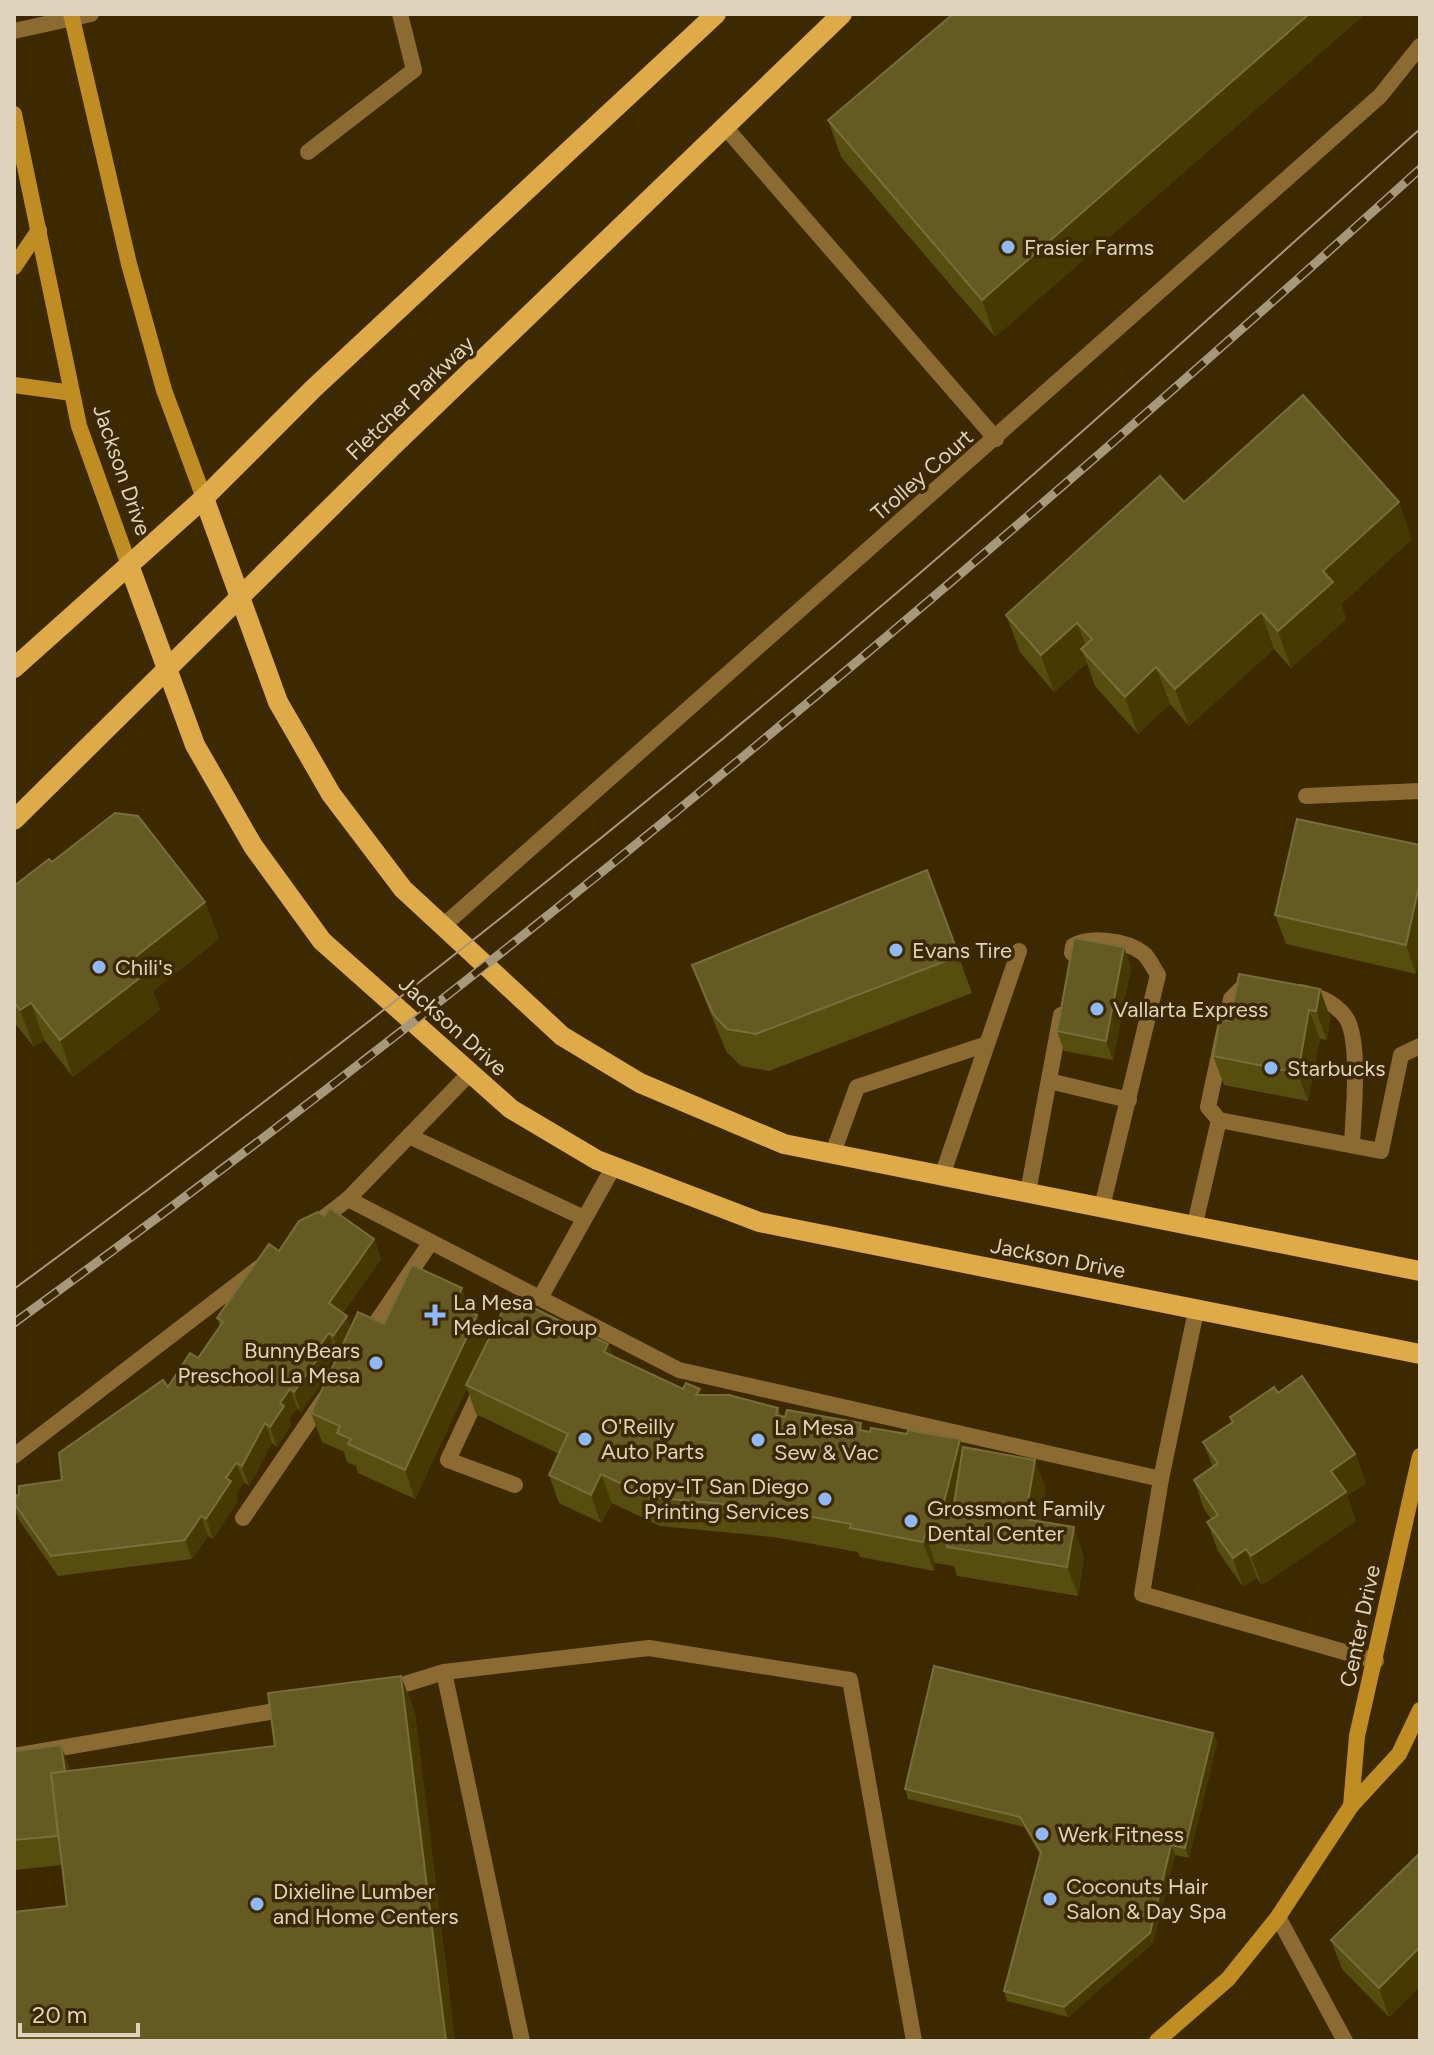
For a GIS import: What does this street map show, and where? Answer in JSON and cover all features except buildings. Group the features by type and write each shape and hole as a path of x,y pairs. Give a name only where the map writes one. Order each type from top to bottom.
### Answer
{"main road":[{"path":"14,668 204,498 326,377 716,14"},
{"name":"Fletcher Parkway","path":"14,820 241,600 395,444 842,14"},
{"path":"72,16 129,264 164,390 278,702 331,794 403,889 562,1036 640,1083 784,1144 1420,1271"},
{"name":"Jackson Drive","path":"14,114 79,426 195,745 253,846 322,941 470,1073 511,1109 614,1166 759,1222 1420,1354"},
{"path":"14,267 39,230"},
{"path":"14,385 72,393"},
{"name":"Center Drive","path":"1351,1806 1357,1736 1420,1456"},
{"name":"Center Drive","path":"1157,2041 1228,1979 1278,1917 1351,1806 1399,1754 1420,1710"}],"street":[{"path":"14,31 91,14"},
{"path":"308,152 414,70 400,14"},
{"name":"Trolley Court","path":"443,926 1380,96 1420,46"},
{"path":"725,127 996,439"},
{"path":"1306,796 1420,791"},
{"path":"1028,1192 1073,946 1085,939 1114,943 1143,953 1158,975 1102,1207"},
{"path":"942,1176 1019,951"},
{"path":"1352,1145 1353,1034 1346,1016 1322,997 1277,988 1244,986 1231,999 1208,1107 1219,1120 1381,1151 1401,1055 1420,1046"},
{"path":"833,1153 857,1087 987,1044"},
{"path":"299,1237 348,1199 470,1073"},
{"path":"1049,1081 1129,1100"},
{"path":"1194,1228 1219,1120"},
{"path":"409,1136 584,1218"},
{"path":"529,1298 584,1218 614,1166"},
{"path":"348,1199 529,1298 679,1370 1161,1479"},
{"path":"360,1347 431,1242"},
{"path":"14,1456 274,1256"},
{"path":"1196,1311 1161,1479 1142,1594 1376,1661"},
{"path":"487,1376 448,1460 515,1485"},
{"path":"243,1518 333,1387"},
{"path":"370,1695 444,1672 649,1648 850,1680 914,2041"},
{"path":"444,1672 522,2041"},
{"path":"14,1756 311,1704"},
{"path":"1278,1917 1345,2041"}],"tram line":[{"path":"14,1289 354,1033 688,767 971,529 1420,129"}],"railway":[{"path":"14,1323 378,1050 733,765 1080,471 1420,169"}],"place":[{"name":"Frasier Farms","path":"1008,247"},
{"name":"Evans Tire","path":"896,950"},
{"name":"Chili's","path":"99,967"},
{"name":"Vallarta Express","path":"1097,1009"},
{"name":"Starbucks","path":"1271,1068"},
{"name":"La Mesa Medical Group","path":"435,1315"},
{"name":"BunnyBears Preschool La Mesa","path":"376,1363"},
{"name":"O'Reilly Auto Parts","path":"585,1439"},
{"name":"La Mesa Sew & Vac","path":"758,1440"},
{"name":"Copy-IT San Diego Printing Services","path":"825,1499"},
{"name":"Grossmont Family Dental Center","path":"911,1521"},
{"name":"Werk Fitness","path":"1042,1834"},
{"name":"Coconuts Hair Salon & Day Spa","path":"1050,1899"},
{"name":"Dixieline Lumber and Home Centers","path":"257,1904"}]}
